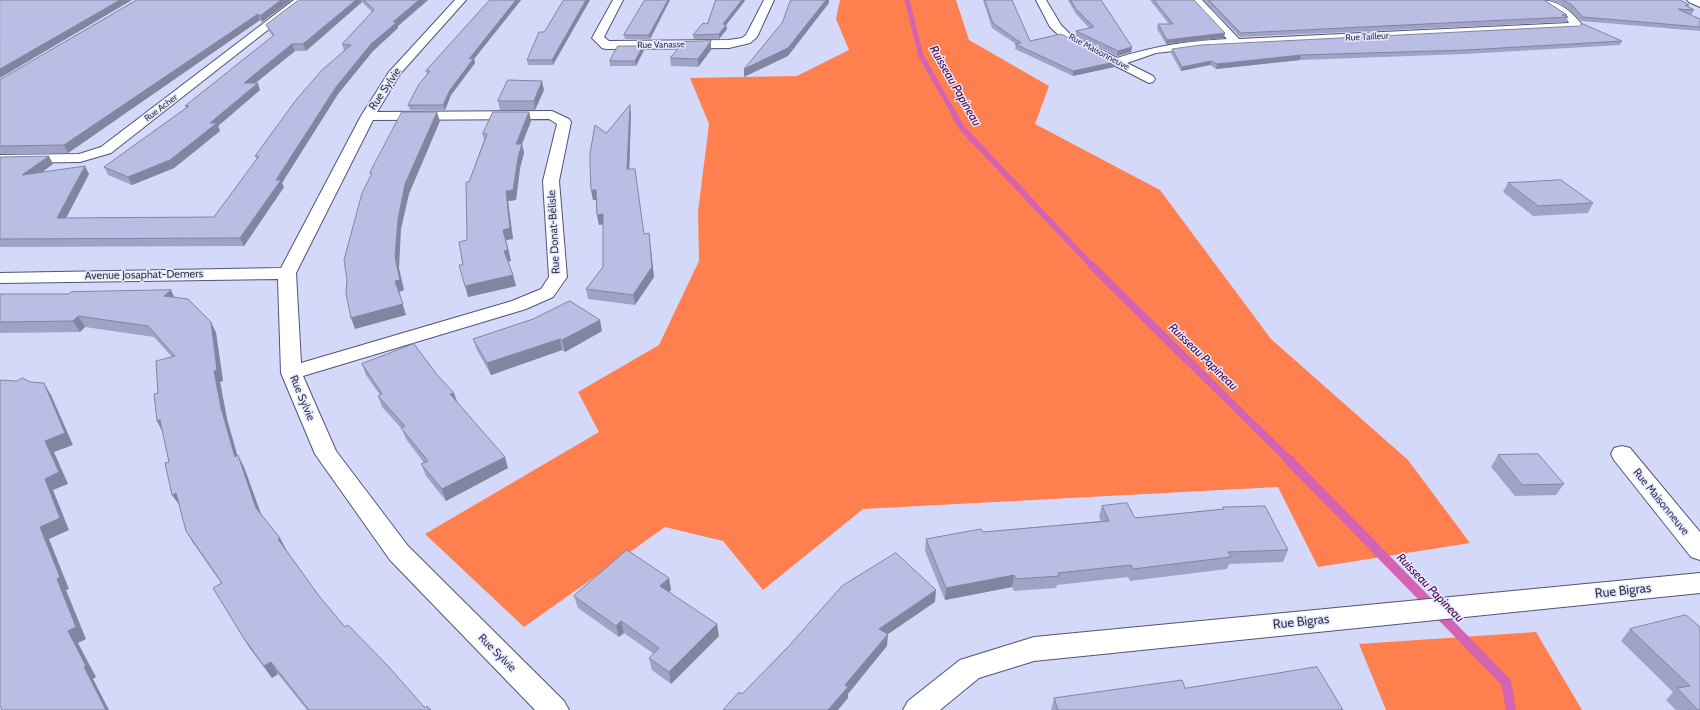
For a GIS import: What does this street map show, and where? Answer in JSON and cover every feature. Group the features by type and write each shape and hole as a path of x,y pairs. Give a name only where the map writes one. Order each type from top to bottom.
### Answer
{"street":[{"name":"Rue Acher","path":"0,159 80,158 106,150 301,0"},
{"name":"Rue Sylvie","path":"461,0 395,72 368,116 287,273 291,373 326,454 399,553 554,710"},
{"name":"Rue Vanasse","path":"618,0 598,38 606,45 729,44 746,41 751,37 769,0"},
{"name":"Rue Maisonneuve","path":"1041,0 1056,27 1067,36 1149,79"},
{"path":"1196,0 1237,43"},
{"name":"Rue Tailleur","path":"1116,62 1155,50 1200,44 1577,26 1570,16 1543,0"},
{"path":"1693,0 1700,4"},
{"name":"Rue Donat-Bélisle","path":"291,373 519,305 547,293 558,277 551,182 564,122 552,115 368,116"},
{"name":"Avenue Josaphat-Demers","path":"0,278 287,273"},
{"name":"Rue Maisonneuve","path":"1622,454 1700,550"},
{"name":"Rue Bigras","path":"918,710 970,669 1034,649 1700,583"}],"shaded area":[{"path":"840,0 956,0 969,40 1049,86 1035,124 1160,190 1271,339 1408,460 1470,543 1318,567 1278,487 863,509 763,590 723,541 665,527 524,627 425,534 599,432 578,392 659,345 699,261 698,212 709,124 690,78 797,76 849,50 836,19"},
{"path":"1536,632 1582,710 1386,710 1359,644"}],"building":[{"path":"0,0 120,0 0,69"},
{"path":"137,0 281,0 260,16 258,14 64,145 0,146 0,80"},
{"path":"299,0 356,0 303,44 292,44 244,83 258,83 210,123 217,123 170,160 128,177 104,167 189,106 185,106 274,35 266,25"},
{"path":"364,0 419,0 393,22 397,22 371,44 336,87 276,180 281,180 240,238 0,239 0,157 49,156 22,175 85,166 57,218 214,217 259,156 255,156 296,100 322,70 351,45 342,44 374,10"},
{"path":"490,0 516,0 469,59 474,58 450,90 443,105 408,105 419,84 430,71 426,71"},
{"path":"564,0 586,0 552,60 527,60 539,32 544,32"},
{"path":"645,0 668,0 649,35 624,35"},
{"path":"716,0 742,0 723,24 726,25 719,34 693,35 703,23 707,24"},
{"path":"791,0 826,0 788,48 744,69 782,23"},
{"path":"985,0 1012,0 1030,41 1061,34 1115,62 1073,71 1015,44 1021,43 993,23"},
{"path":"1071,0 1101,0 1132,47 1118,51 1076,31 1094,27 1076,9"},
{"path":"1154,0 1194,0 1225,33 1167,40 1158,24 1173,24"},
{"path":"1209,0 1544,0 1567,15 1562,15 1568,17 1241,33"},
{"path":"1563,0 1680,0 1694,10 1678,9 1700,19 1700,27 1583,17 1572,5"},
{"path":"1583,24 1622,41 1467,50 1301,55 1217,64 1211,61 1182,67 1172,49 1201,45 1579,26"},
{"path":"711,41 698,59 670,58 684,42"},
{"path":"618,46 643,46 635,61 610,61"},
{"path":"508,80 542,81 534,101 498,101"},
{"path":"630,105 627,169 635,169 644,234 649,233 652,267 633,295 586,289 603,267 603,214 597,215 596,190 591,190 590,153 595,125 606,133"},
{"path":"402,112 437,112 405,184 398,219 395,257 400,280 395,281 403,304 351,318 346,294 347,280 344,260 362,193 372,173 370,173"},
{"path":"493,112 529,112 516,144 522,144 518,158 513,190 506,191 510,228 503,230 508,250 504,251 513,275 465,286 459,265 463,265 459,242 467,240 466,182 469,182 487,134 483,134"},
{"path":"1561,180 1593,203 1538,206 1508,183"},
{"path":"171,290 164,296 188,299 211,322 217,370 214,371 221,408 235,457 238,455 256,508 280,538 278,539 319,596 345,627 348,625 388,666 425,708 427,706 431,710 309,710 271,662 264,666 243,637 213,588 222,583 186,531 176,493 172,495 165,463 169,462 160,420 157,421 154,394 158,393 156,361 175,356 148,326 78,316 73,321 0,322 0,294 69,294 71,292"},
{"path":"570,301 600,320 562,340 560,339 487,363 473,339 533,319"},
{"path":"414,344 438,376 454,393 450,394 505,457 442,489 421,464 428,461 401,428 405,426 378,396 382,394 362,364"},
{"path":"23,378 30,382 44,383 65,433 45,441 59,472 45,479 60,518 40,527 60,577 57,579 76,627 68,631 106,710 2,710 0,706 0,380 16,381"},
{"path":"1538,454 1564,484 1522,485 1498,455"},
{"path":"1127,503 1135,518 1224,509 1223,507 1265,506 1288,550 1228,552 1231,557 1133,569 1131,565 1058,573 1059,576 1016,579 1014,575 946,588 926,539 981,529 983,532 1109,521 1102,506"},
{"path":"627,550 669,578 660,586 717,624 669,672 649,658 659,648 621,621 616,626 574,596"},
{"path":"896,553 936,590 879,629 888,634 845,685 848,687 828,710 723,710 739,692 742,694 788,647 842,586"},
{"path":"1686,615 1700,627 1700,710 1698,710 1677,688 1690,686 1630,629"},
{"path":"1317,667 1343,710 1058,710 1054,698 1182,680 1185,688"}],"waterway":[{"name":"Ruisseau Papineau","path":"907,0 921,56 956,117"},
{"name":"Ruisseau Papineau","path":"955,116 962,128 1093,267"},
{"name":"Ruisseau Papineau","path":"1093,267 1288,459"},
{"name":"Ruisseau Papineau","path":"1288,459 1506,682 1511,710"}]}
